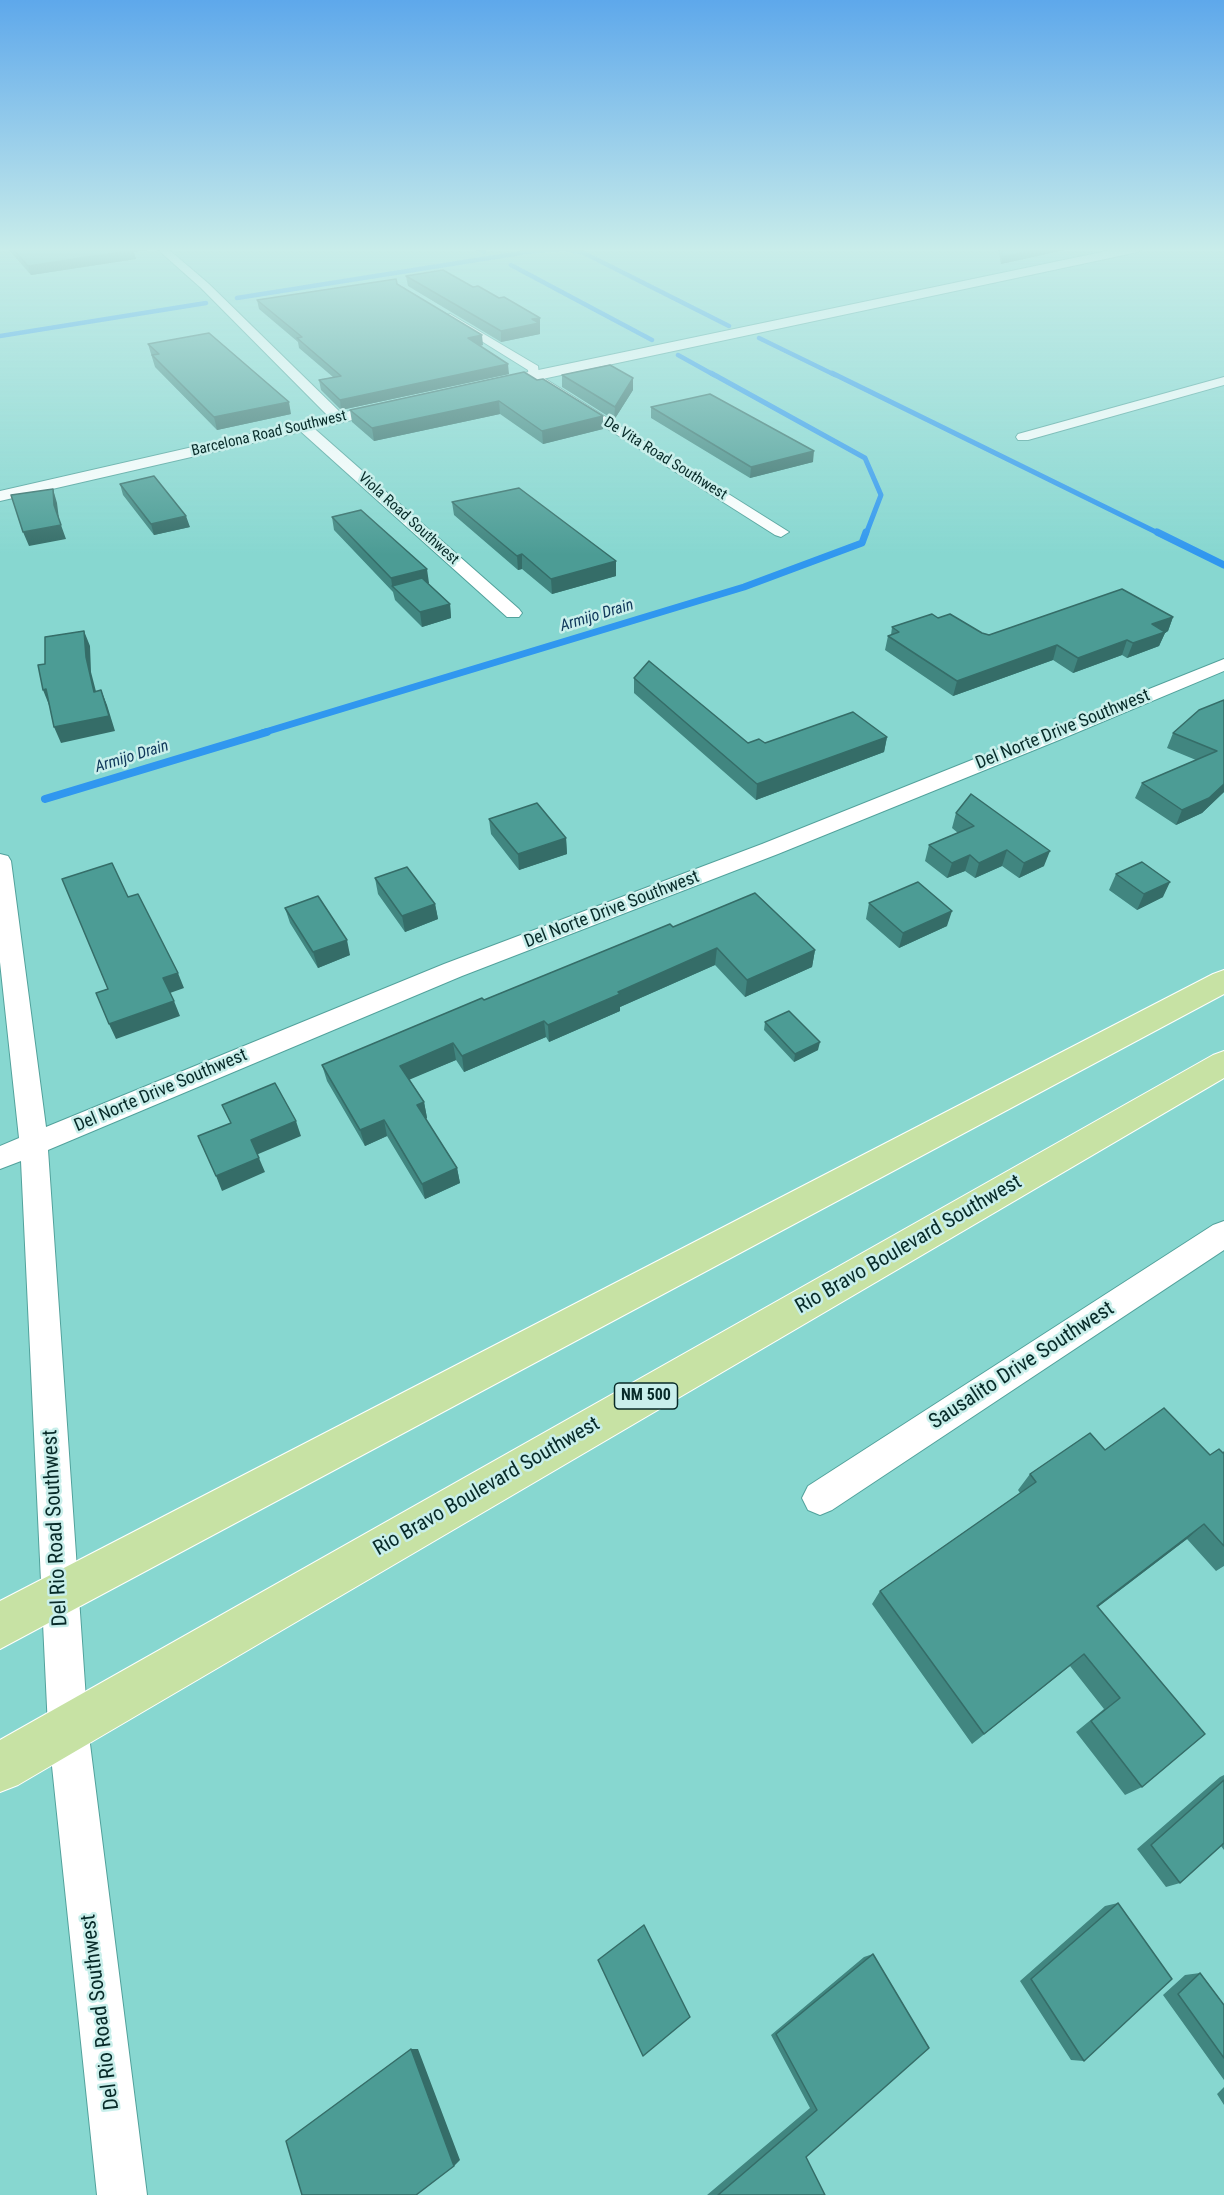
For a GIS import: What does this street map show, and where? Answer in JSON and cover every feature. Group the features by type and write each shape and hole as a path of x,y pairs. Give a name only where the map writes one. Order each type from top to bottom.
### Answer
{"main road":[{"path":"0,1626 1224,981"},
{"name":"Rio Bravo Boulevard Southwest","path":"0,1767 1224,1063"}],"street":[{"path":"270,350 338,418"},
{"name":"De Vita Road Southwest","path":"504,350 534,369 533,376 781,532"},
{"path":"476,388 654,350"},
{"path":"1023,437 1224,381"},
{"name":"Barcelona Road Southwest","path":"0,496 407,403"},
{"name":"Viola Road Southwest","path":"303,426 513,613"},
{"name":"Del Norte Drive Southwest","path":"0,1158 453,970 770,849 1224,664"},
{"name":"Del Rio Road Southwest","path":"0,861 34,1144 68,1728 122,2195"},
{"name":"Sausalito Drive Southwest","path":"820,1498 1224,1234"}],"building":[{"path":"155,350 229,350 289,402 214,417 152,355 159,354"},
{"path":"311,350 487,350 508,364 340,400 319,380 341,376"},
{"path":"610,365 633,378 615,407 562,375"},
{"path":"524,372 537,380 543,379 603,416 542,431 499,401 372,428 350,410"},
{"path":"710,394 814,451 751,467 651,407"},
{"path":"154,476 186,516 151,524 120,484"},
{"path":"519,488 616,561 551,579 522,554 517,556 452,502"},
{"path":"53,489 54,505 61,525 23,532 11,495"},
{"path":"361,510 427,569 391,578 332,517"},
{"path":"422,578 450,604 420,612 392,586"},
{"path":"1122,589 1173,617 1152,624 1165,632 1133,643 1127,640 1078,658 1057,645 957,681 888,636 899,632 892,627 932,614 938,618 950,614 989,635"},
{"path":"84,631 86,657 94,692 101,690 109,716 54,727 38,665 45,664 45,637"},
{"path":"649,661 748,743 759,739 765,743 853,712 887,737 757,784 634,678"},
{"path":"1224,700 1224,784 1209,798 1182,810 1142,783 1217,751 1173,733 1199,710"},
{"path":"971,794 1050,851 1024,863 1007,850 979,863 970,855 952,863 929,845 974,826 956,813"},
{"path":"537,803 566,838 518,854 489,819"},
{"path":"1142,862 1170,882 1144,894 1116,874"},
{"path":"112,863 128,897 138,894 178,973 163,978 174,1001 109,1024 96,993 108,989 62,879"},
{"path":"407,867 435,904 402,916 375,878"},
{"path":"918,882 952,911 903,933 869,903"},
{"path":"755,893 815,950 747,980 717,948 548,1025 544,1021 462,1056 453,1043 400,1066 424,1102 417,1105 457,1168 422,1184 384,1120 360,1130 322,1065 482,998 484,1000 670,924 673,927"},
{"path":"318,896 347,940 313,952 285,908"},
{"path":"789,1011 820,1042 795,1054 765,1022"},
{"path":"275,1083 296,1121 251,1140 259,1158 216,1176 198,1136 231,1123 222,1105"},
{"path":"1164,1408 1210,1455 1219,1449 1224,1452 1224,1546 1204,1524 1097,1606 1205,1734 1142,1787 1091,1721 1120,1698 1084,1654 984,1734 880,1591 1036,1482 1030,1474 1090,1433 1105,1450"},
{"path":"1224,1780 1224,1843 1180,1883 1151,1845"},
{"path":"1118,1903 1172,1979 1084,2061 1031,1979"},
{"path":"644,1925 690,2017 643,2056 598,1960"},
{"path":"873,1954 929,2048 806,2157 825,2195 718,2195 817,2110 776,2034"},
{"path":"1200,1973 1224,2005 1224,2058 1178,1994"},
{"path":"411,2049 454,2166 416,2195 302,2195 286,2141"}],"waterway":[{"path":"785,350 835,375"},
{"name":"Armijo Drain","path":"678,355 714,375"},
{"name":"Armijo Drain","path":"711,373 865,458 881,495 866,534"},
{"path":"832,373 1160,534"},
{"name":"Armijo Drain","path":"262,733 744,587 862,543 866,532"},
{"path":"1157,532 1224,565"},
{"name":"Armijo Drain","path":"45,799 267,732"}]}
